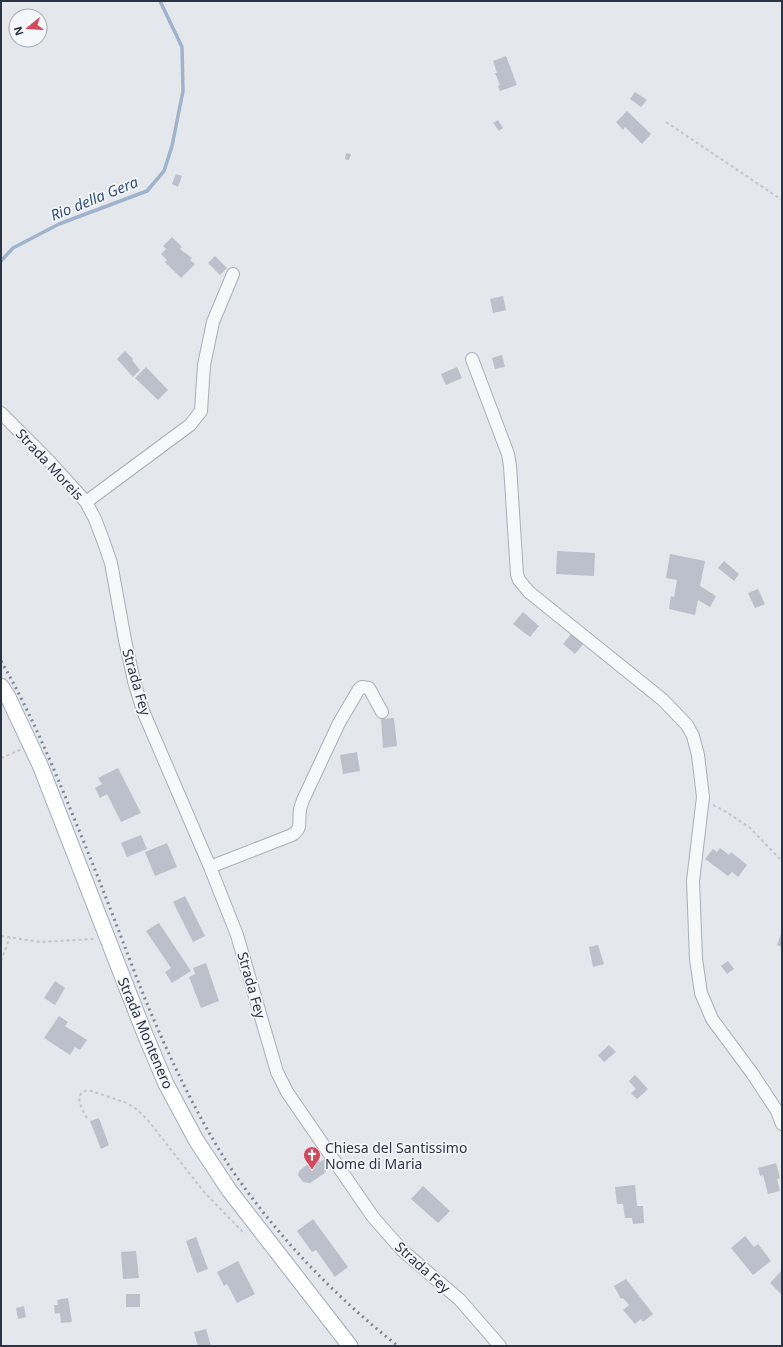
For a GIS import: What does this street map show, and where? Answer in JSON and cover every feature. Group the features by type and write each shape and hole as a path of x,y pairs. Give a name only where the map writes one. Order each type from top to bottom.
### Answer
{"main road":[{"name":"Strada Montenero","path":"1,686 40,765 163,1078 196,1140 229,1190 350,1346"}],"street":[{"path":"86,502 190,425 201,411 204,365 214,322 233,274"},
{"path":"472,359 508,454 517,574 519,580 529,592 663,700 687,725 693,736 698,755 703,799 693,881 696,959 701,993 712,1019 752,1072 778,1111 782,1124"},
{"name":"Strada Moreis","path":"1,413 48,460 86,502 103,540 111,563"},
{"name":"Strada Fey","path":"111,563 125,640 134,681 143,711 210,867 237,935 248,969 273,1061 287,1092 373,1218 402,1250 460,1300 500,1346"},
{"path":"210,867 297,832 300,826 300,810 303,800 339,723 359,689 362,687 369,688 382,712"}],"path":[{"path":"666,122 782,200"},
{"path":"1,758 30,745"},
{"path":"703,799 749,827 782,861"},
{"path":"1,936 40,942 108,938"},
{"path":"1,961 10,937"},
{"path":"87,1118 79,1103 79,1098 84,1091 88,1090 127,1103 136,1109 147,1119 204,1192 249,1237"}],"building":[{"path":"506,56 517,85 500,91 498,86 500,85 495,73 497,73 493,61"},
{"path":"635,92 647,100 641,107 630,99"},
{"path":"627,111 651,134 642,144 625,127 623,130 616,122"},
{"path":"498,120 503,128 499,131 493,123"},
{"path":"346,153 351,154 349,160 345,159"},
{"path":"176,174 182,176 178,187 172,184"},
{"path":"172,237 182,247 180,249 192,258 190,260 195,264 181,278 165,262 167,260 161,254 166,249 163,246"},
{"path":"215,256 227,268 220,275 208,263"},
{"path":"503,296 506,310 493,313 490,299"},
{"path":"125,351 133,359 132,360 140,370 133,377 117,359"},
{"path":"502,355 505,367 495,369 492,358"},
{"path":"146,367 168,390 158,400 135,378"},
{"path":"457,367 462,378 446,385 441,374"},
{"path":"557,551 595,553 594,576 556,574"},
{"path":"670,554 705,561 700,586 716,596 710,607 698,600 695,615 669,609 671,596 674,597 677,580 666,578"},
{"path":"724,561 739,574 734,581 718,568"},
{"path":"758,589 765,604 755,608 748,593"},
{"path":"523,612 539,626 530,637 513,624"},
{"path":"572,633 584,643 575,654 563,644"},
{"path":"394,718 397,746 383,748 381,719"},
{"path":"357,752 360,771 343,774 340,755"},
{"path":"118,768 141,813 121,822 107,794 100,798 95,788 102,784 98,778"},
{"path":"141,835 147,849 127,857 121,843"},
{"path":"167,843 177,867 155,876 145,852"},
{"path":"720,848 729,855 731,852 747,865 738,877 732,872 728,876 705,859 713,849 717,852"},
{"path":"185,896 205,936 193,942 173,902"},
{"path":"159,923 191,971 172,983 165,972 171,968 146,931"},
{"path":"782,934 782,947 777,945"},
{"path":"598,945 604,964 593,967 589,947"},
{"path":"728,961 734,969 727,974 721,966"},
{"path":"206,963 219,1001 201,1008 189,977 195,974 193,968"},
{"path":"55,981 65,988 55,1005 44,998"},
{"path":"59,1016 68,1022 65,1026 87,1040 80,1050 75,1047 70,1055 44,1038"},
{"path":"609,1045 616,1052 604,1062 598,1055"},
{"path":"635,1075 648,1089 637,1099 631,1093 636,1089 629,1081"},
{"path":"99,1118 109,1145 101,1149 90,1121"},
{"name":"Chiesa del Santissimo Nome di Maria","path":"316,1158 320,1162 326,1158 331,1165 324,1169 326,1172 310,1183 303,1182 298,1175 299,1171"},
{"path":"776,1163 780,1178 777,1179 780,1191 768,1194 763,1175 760,1176 758,1168"},
{"path":"635,1185 637,1206 643,1206 644,1223 633,1224 632,1218 625,1218 623,1204 617,1204 615,1187"},
{"path":"423,1186 450,1211 438,1223 411,1199"},
{"path":"313,1219 348,1267 335,1277 316,1250 312,1252 297,1231"},
{"path":"745,1236 754,1247 758,1244 771,1261 753,1275 731,1248"},
{"path":"196,1237 208,1269 197,1273 186,1241"},
{"path":"136,1251 139,1278 123,1279 121,1252"},
{"path":"238,1261 255,1294 237,1303 227,1284 224,1286 217,1272"},
{"path":"782,1270 782,1293 781,1294 770,1283"},
{"path":"626,1279 653,1314 643,1322 641,1319 635,1324 623,1310 629,1305 623,1298 621,1299 614,1286"},
{"path":"126,1294 140,1294 140,1307 126,1307"},
{"path":"68,1298 72,1322 61,1323 60,1313 55,1314 54,1305 58,1305 57,1300"},
{"path":"24,1306 26,1317 18,1319 16,1308"},
{"path":"206,1329 211,1346 198,1346 194,1332"}],"waterway":[{"name":"Rio della Gera","path":"1,261 13,248 59,224 147,191 164,171 172,146 183,91 182,47 160,1"}],"railway":[{"path":"1,661 12,680 40,738 93,864 159,1032 186,1090 206,1128 246,1190 306,1262 350,1306 398,1346"}],"place":[{"name":"Chiesa del Santissimo Nome di Maria","path":"312,1170"}]}
